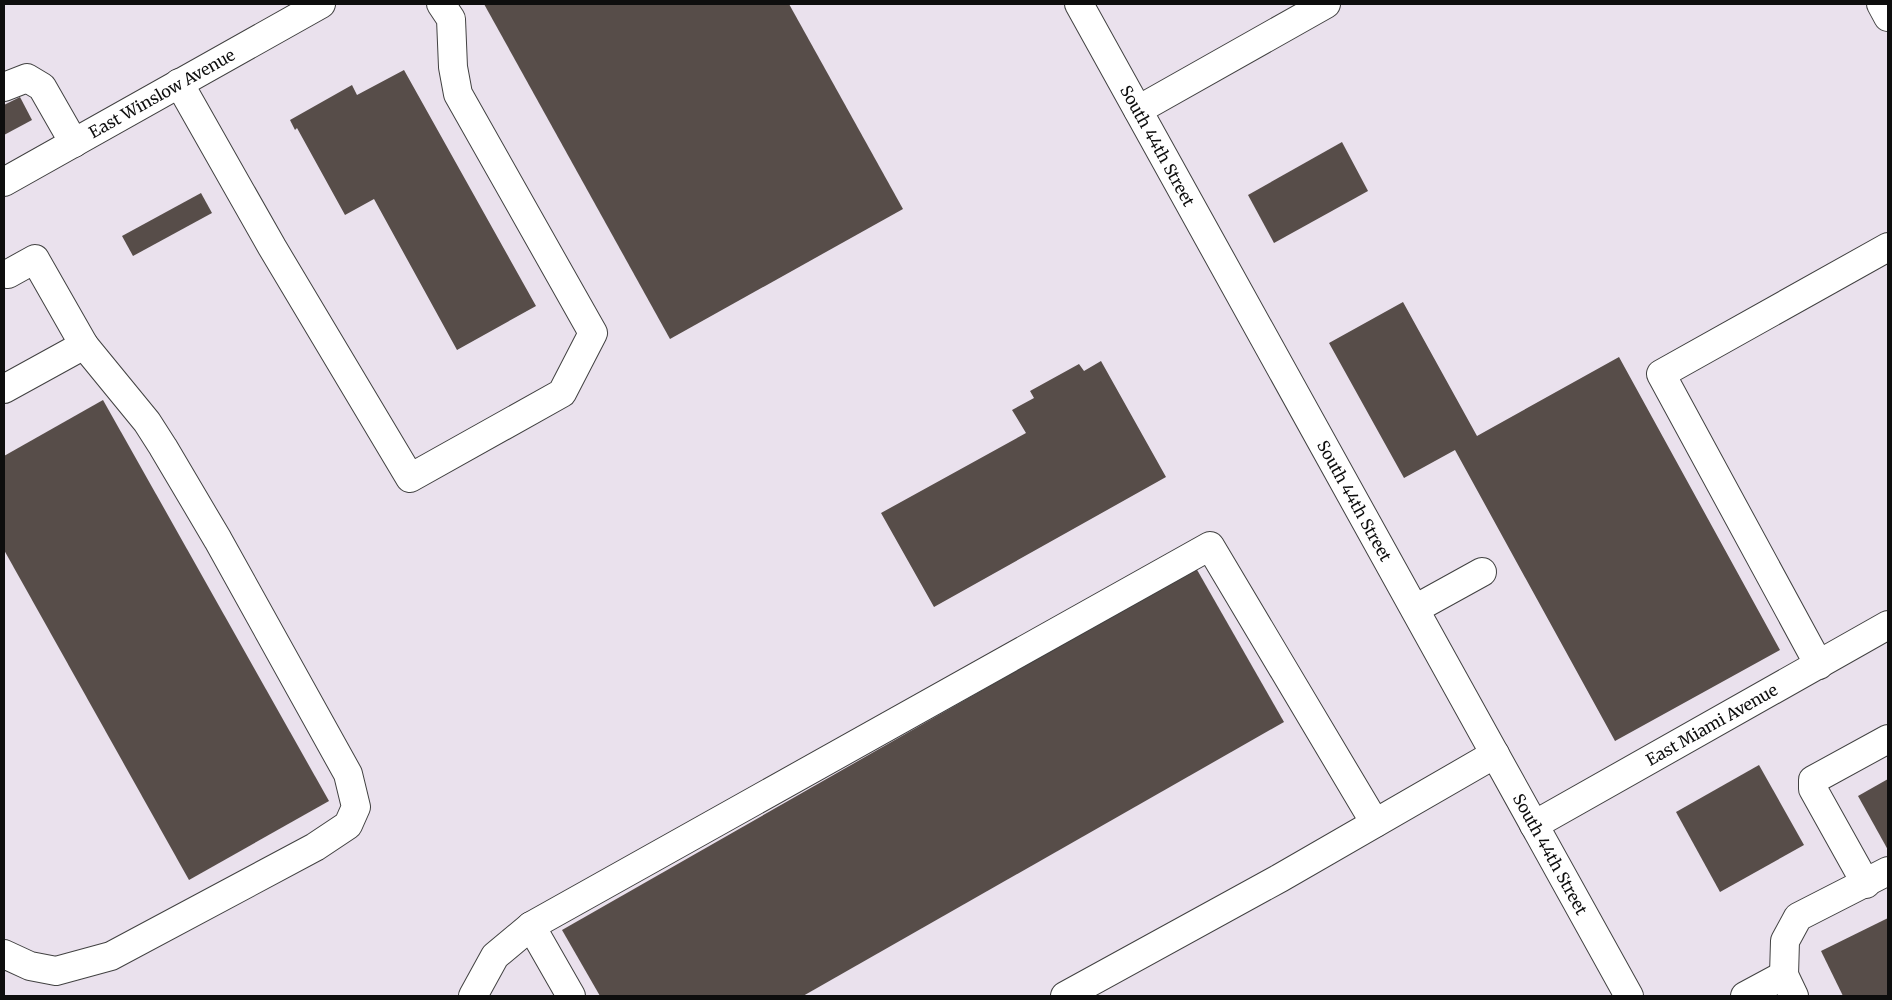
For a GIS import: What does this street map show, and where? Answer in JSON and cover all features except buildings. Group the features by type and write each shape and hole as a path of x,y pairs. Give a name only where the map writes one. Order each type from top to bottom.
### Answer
{"street":[{"name":"East Winslow Avenue","path":"4,182 321,4"},
{"path":"179,83 272,247 410,478 562,393 593,333 458,94 453,67 451,19 442,4"},
{"name":"South 44th Street","path":"1079,4 1629,996"},
{"path":"1138,110 1326,4"},
{"path":"1881,4 1888,17"},
{"path":"4,87 27,78 42,87 74,143"},
{"path":"1819,664 1661,374 1888,247"},
{"path":"4,954 30,966 56,971 111,956 315,847 348,825 356,807 348,774 223,548 147,422 84,345 35,259 5,272"},
{"path":"4,389 84,345"},
{"path":"472,996 494,956 532,926 1210,546 1375,823"},
{"path":"1415,609 1482,572"},
{"name":"East Miami Avenue","path":"1534,825 1888,625"},
{"path":"1745,996 1789,986 1785,941 1798,917 1877,878 1812,789 1813,780 1888,739"},
{"path":"1065,996 1495,754"},
{"path":"532,926 571,996"}],"shaded area":[{"path":"4,4 1888,4 1888,996 4,996"}]}
